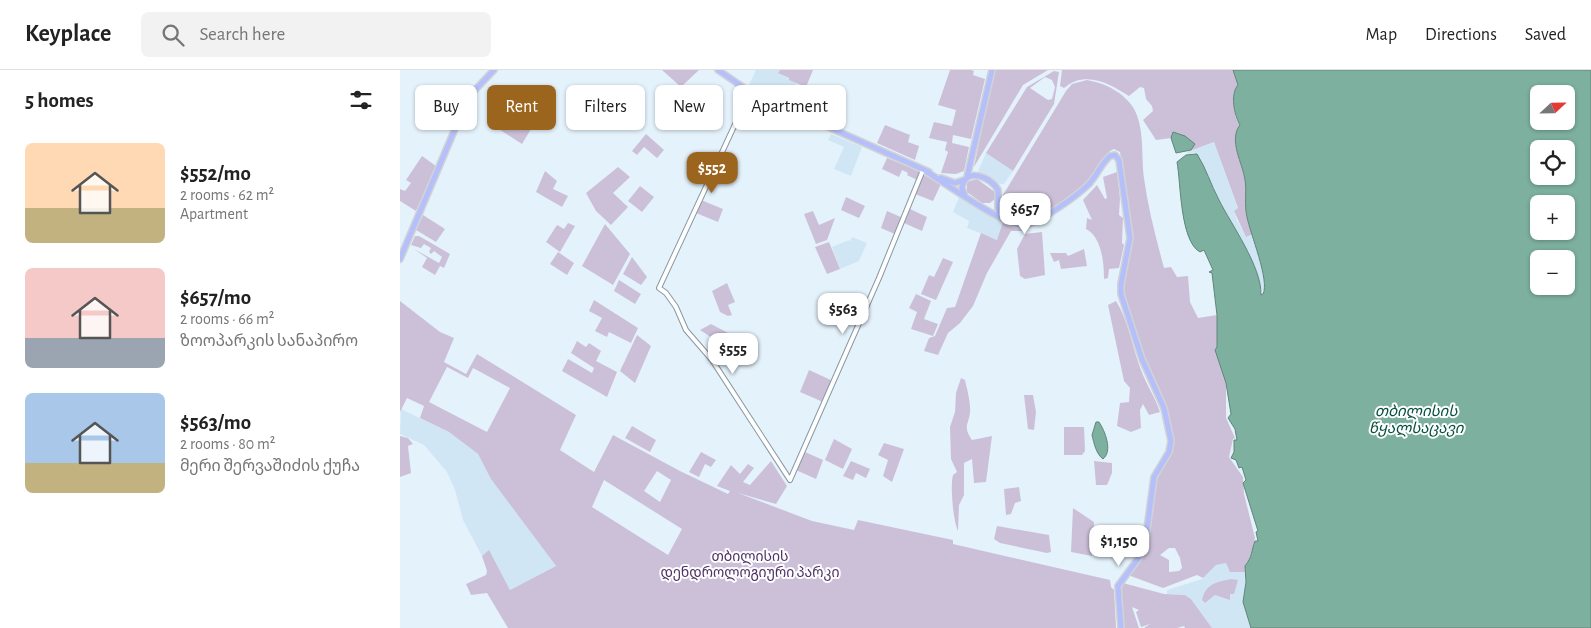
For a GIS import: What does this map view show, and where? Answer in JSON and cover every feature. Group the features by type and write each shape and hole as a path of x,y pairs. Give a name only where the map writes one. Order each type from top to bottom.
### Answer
{"main road":[{"path":"400,259 460,116 475,90 494,70"},
{"path":"718,70 740,85"},
{"path":"965,197 962,188 971,164 992,70"},
{"path":"834,130 959,187 958,190 954,190"},
{"path":"925,171 983,208 1019,225 1034,222 1088,184 1110,156 1116,155 1119,160 1130,238 1120,284 1121,294 1142,359 1164,408 1171,441 1168,452 1154,477 1145,544 1118,586 1121,628"},
{"path":"971,164 976,174 996,187 1000,195 993,206 983,208"},
{"path":"949,182 966,179 976,174"},
{"path":"997,202 999,213 1006,220"}],"street":[{"path":"733,129 659,288 666,293 676,307 681,322 695,342 712,360 790,480 925,171"}],"shaded area":[{"path":"756,70 780,70 779,73 796,83 795,85 749,85"},
{"path":"831,134 862,147 851,176 834,169 844,147 828,140"},
{"path":"1214,142 1238,209 1234,211 1237,220 1246,237 1253,234 1264,279 1265,292 1261,288 1248,251 1221,205 1208,176 1194,153 1188,154 1187,152"},
{"path":"986,153 1013,171 1004,184 1000,184 978,171"},
{"path":"960,195 1004,222 998,240 967,228 969,221 953,212"},
{"path":"852,237 867,243 859,261 840,269 832,247 849,240 850,242"},
{"path":"401,409 449,432 478,454 492,479 556,566 510,590 489,551 482,556 463,520 455,490 447,472 424,445 400,434"},
{"path":"1226,563 1245,572 1246,582 1243,602 1251,628 1212,628 1191,599 1185,595 1167,594 1167,590 1202,579 1216,565"}],"green space":[{"path":"662,70 699,70 683,85 679,85"},
{"path":"780,70 813,70 807,85 801,85 789,80 789,78 778,73"},
{"path":"950,70 971,70 974,71 973,75 985,79 971,139 953,135 952,143 969,147 964,171 956,174 941,173 948,152 945,150 947,142 929,138 934,122 952,126 956,110 938,105"},
{"path":"994,70 1048,70 1023,85 974,167"},
{"path":"1062,70 1233,70 1238,86 1235,89 1235,115 1240,126 1236,138 1245,179 1248,215 1253,234 1246,237 1234,211 1238,208 1214,142 1187,152 1191,150 1173,132 1171,138 1156,140 1143,120 1153,111 1152,106 1146,99 1144,88 1140,87 1129,96 1105,83 1089,79 1080,80 1064,88 1060,86"},
{"path":"1054,71 1059,72 1054,104 1013,171 986,153 1027,87","holes":["1045,77 1052,80 1055,87 1052,99 1048,100 1030,88"]},
{"path":"1087,80 1101,84 1120,94 1134,109 1140,125 1143,170 1148,200 1164,268 1171,267 1177,277 1188,276 1190,302 1198,318 1217,315 1217,348 1215,350 1226,383 1226,418 1235,438 1233,439 1229,457 1243,477 1244,494 1255,538 1247,578 1245,572 1230,572 1226,563 1216,565 1203,578 1197,575 1163,588 1128,575 1146,549 1156,481 1164,465 1172,434 1165,407 1147,366 1123,292 1123,277 1132,236 1120,152 1114,149 1110,151 1092,176 1057,206 1045,213 1024,222 1016,222 1000,210 1003,195 1072,84","holes":["1169,548 1175,548 1182,568 1179,571 1169,572 1169,560 1160,555"]},
{"path":"885,125 910,135 908,142 919,146 915,160 877,143"},
{"path":"500,130 530,130 522,144"},
{"path":"646,134 664,150 657,158 644,147 637,155 632,151"},
{"path":"422,156 436,166 416,211 400,201 400,189 405,191 411,183 406,180"},
{"path":"887,158 921,172 917,180 902,170 899,177 882,169"},
{"path":"618,167 630,177 613,193 628,207 611,225 596,211 586,193"},
{"path":"545,171 557,181 553,189 568,196 562,207 536,192"},
{"path":"1117,172 1120,198 1119,215 1123,218 1122,243 1124,245 1119,268 1109,269 1108,278 1104,279 1103,259 1099,244 1096,238 1086,229 1087,218 1092,220 1083,200 1097,185 1105,199 1107,198 1103,177"},
{"path":"922,174 941,184 933,201 915,194"},
{"path":"977,179 995,192 995,199 990,203 982,203 967,192 967,182"},
{"path":"640,186 654,197 642,212 628,201"},
{"path":"846,197 865,206 859,218 841,210"},
{"path":"701,200 723,209 718,222 696,213"},
{"path":"910,209 927,217 922,231 904,223"},
{"path":"813,211 819,225 835,218 827,240 816,244 804,214"},
{"path":"887,211 903,218 897,235 881,228"},
{"path":"423,215 445,229 436,242 416,230"},
{"path":"1003,222 1022,227 1023,231 1011,231 987,273 973,306 960,323 948,333 938,355 924,351 929,338 935,336 947,308 955,307 981,233 997,240"},
{"path":"568,223 575,226 560,252 546,242 557,225 564,229"},
{"path":"605,224 630,254 613,285 582,266"},
{"path":"1042,232 1045,275 1025,279 1020,276 1017,249 1025,234"},
{"path":"415,236 419,236 450,254 444,268 440,266 435,275 422,267 427,258 414,249 439,263 442,257 434,251 431,254 429,252 431,248 424,244 421,248 411,245"},
{"path":"829,242 840,269 827,274 815,247"},
{"path":"1084,249 1087,266 1061,269 1059,260 1054,262 1050,253 1066,253 1068,256"},
{"path":"558,252 574,263 567,275 550,264"},
{"path":"632,257 647,277 641,285 623,274"},
{"path":"943,258 953,262 936,300 921,294 929,275 934,277"},
{"path":"619,280 641,294 635,304 614,291"},
{"path":"727,283 735,302 728,305 732,315 728,316 720,312 712,291"},
{"path":"916,294 931,301 924,319 938,324 933,336 911,329 917,312 909,308"},
{"path":"594,300 638,328 631,343 609,332 607,337 595,331 602,318 589,311"},
{"name":"თბილისის დენდროლოგიური პარკი","path":"400,301 440,332 454,338 444,362 466,374 477,354 576,415 560,450 594,472 613,435 728,494 730,491 717,486 731,465 740,474 748,464 754,468 743,482 750,485 771,461 787,486 776,504 738,493 812,521 854,530 858,520 953,540 953,544 1110,580 1111,587 1114,590 1116,628 508,628 487,593 471,595 466,584 486,575 487,571 482,556 489,550 510,590 556,566 491,479 478,454 449,432 420,418 424,406 407,398 400,412","holes":["447,367 468,378 473,368 510,388 487,432 429,402","657,471 671,480 660,502 644,491","604,480 682,529 668,555 592,507"]},
{"path":"1116,301 1124,317 1143,375 1160,412 1149,415 1143,404 1140,410 1141,428 1131,432 1117,426 1120,403 1129,402 1130,388 1124,381 1108,305"},
{"path":"711,324 747,343 743,354 732,348 729,355 722,352 723,349 716,343 717,341 700,330"},
{"path":"637,335 651,346 635,383 620,371"},
{"path":"577,341 586,347 589,343 601,351 596,361 617,372 607,397 562,371 568,359 592,373 594,368 571,353"},
{"path":"809,370 833,381 823,402 800,392"},
{"path":"961,378 965,380 969,401 970,413 967,426 969,435 972,440 992,436 986,482 974,483 972,459 964,463 964,495 959,505 958,531 953,511 952,495 953,475 957,472 951,459 950,427 955,412 956,393"},
{"path":"1024,395 1033,395 1036,412 1034,430 1028,429"},
{"path":"632,426 656,440 650,452 625,438"},
{"path":"1064,427 1084,427 1085,451 1082,455 1064,455"},
{"path":"400,436 408,438 413,444 408,446 411,473 400,477"},
{"path":"834,439 852,449 843,469 825,460"},
{"path":"884,443 904,449 892,482 883,476 888,460 878,455"},
{"path":"701,452 716,460 711,467 705,464 699,477 689,472"},
{"path":"805,452 823,460 816,479 796,470"},
{"path":"851,461 870,469 866,478 856,473 853,480 843,476"},
{"path":"1094,461 1112,463 1112,473 1107,485 1096,485"},
{"path":"1019,487 1021,501 1015,503 1011,514 1006,515 1004,489"},
{"path":"1073,508 1094,522 1092,556 1071,552"},
{"path":"997,526 1049,535 1051,552 1047,553 1000,543 994,539"},
{"path":"1232,579 1238,580 1234,594 1230,594 1230,600 1215,595 1205,603 1202,600 1206,590 1213,584"},
{"path":"1123,583 1164,594 1185,595 1191,599 1212,628 1185,628 1184,626 1177,628 1144,628 1150,624 1141,627 1136,612 1139,610 1132,607 1139,628 1123,628 1121,588"}],"water":[{"name":"თბილისის წყალსაცავი","path":"1233,70 1591,70 1591,628 1251,628 1243,602 1246,582 1245,566 1251,556 1255,541 1258,541 1256,532 1258,531 1243,483 1246,480 1242,467 1239,468 1236,460 1231,458 1234,452 1234,440 1237,440 1235,429 1228,418 1231,414 1226,383 1215,350 1217,347 1217,315 1212,273 1209,272 1213,270 1204,250 1200,252 1193,246 1185,224 1177,162 1186,155 1197,154 1219,200 1245,246 1257,272 1261,295 1263,294 1264,279 1247,217 1245,180 1235,138 1240,125 1235,110 1234,94 1238,85"},
{"path":"1173,132 1185,136 1195,144 1191,150 1176,153 1171,138"},
{"path":"1096,422 1099,422 1106,436 1108,446 1103,459 1097,451 1092,435"}]}
